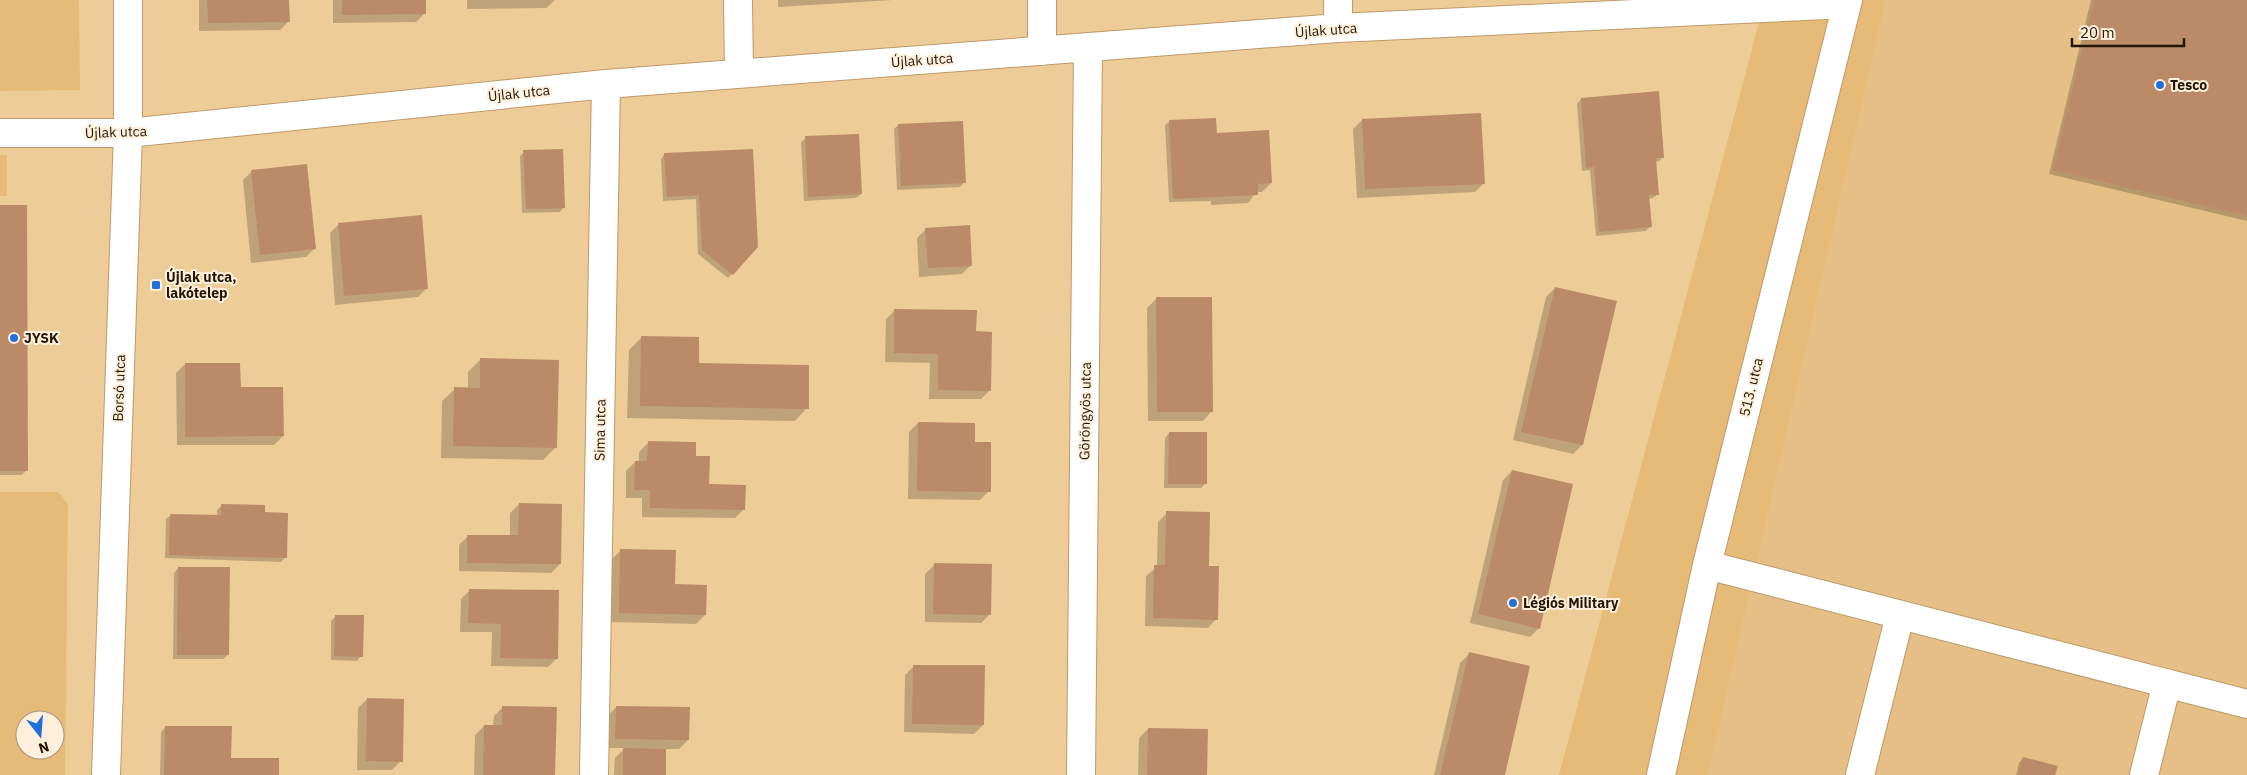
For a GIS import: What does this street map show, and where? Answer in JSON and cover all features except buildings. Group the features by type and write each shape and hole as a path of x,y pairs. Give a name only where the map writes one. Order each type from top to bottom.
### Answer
{"street":[{"name":"Borsó utca","path":"106,775 128,133 128,0"},
{"path":"738,0 739,73"},
{"path":"1042,0 1042,51"},
{"path":"1338,0 1338,28"},
{"name":"Újlak utca","path":"0,133 128,133 606,84 1338,28 1847,2"},
{"name":"513. utca","path":"1662,775 1707,565 1847,2"},
{"name":"Göröngyös utca","path":"1081,775 1088,48"},
{"name":"Sima utca","path":"594,775 606,84"},
{"path":"1707,565 2247,704"},
{"path":"1860,775 1900,615"},
{"path":"2144,775 2167,683"}],"shaded area":[{"path":"0,0 79,0 80,90 0,91"},
{"path":"1765,0 1886,0 1708,775 1559,775"},
{"path":"1886,0 2247,0 2247,775 1708,775"},
{"path":"0,155 7,155 7,196 0,196"},
{"path":"0,492 58,492 68,504 65,775 0,775"}],"place":[{"name":"Tesco","path":"2160,85"},
{"name":"Újlak utca, lakótelep","path":"156,285"},
{"name":"JYSK","path":"14,338"},
{"name":"Légiós Military","path":"1513,603"}]}
